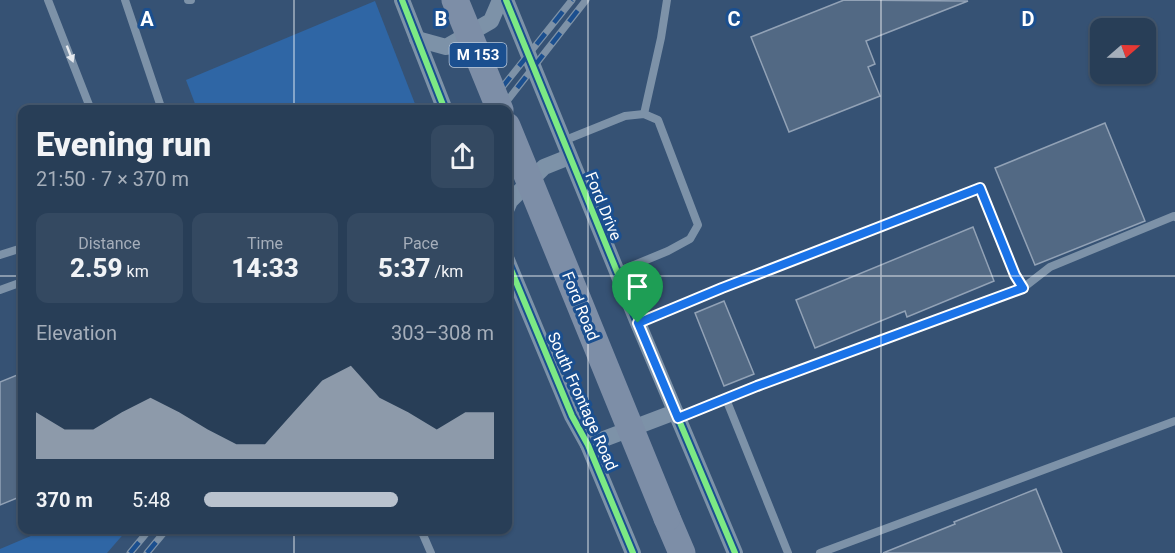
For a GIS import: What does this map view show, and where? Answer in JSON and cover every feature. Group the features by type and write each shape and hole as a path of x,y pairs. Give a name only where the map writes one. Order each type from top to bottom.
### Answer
{"main road":[{"name":"M 153","path":"455,0 498,105"},
{"name":"Ford Road","path":"512,138 682,553"}],"street":[{"path":"402,0 443,105"},
{"path":"417,39 446,47 491,21 500,0"},
{"name":"Ford Drive","path":"506,0 569,157 735,553"},
{"path":"512,199 544,167 569,157"},
{"name":"South Frontage Road","path":"512,272 633,553"},
{"path":"588,445 677,415"}],"lane":[{"path":"48,0 89,105"},
{"path":"125,0 160,105"},
{"path":"644,114 667,0"},
{"path":"563,141 625,116 644,114 658,120 698,225 690,239 668,251 617,272"},
{"path":"638,323 980,188 1015,275 1023,288"},
{"path":"677,415 726,399 1023,288 1050,267 1175,217"},
{"path":"0,255 18,249"},
{"path":"0,290 18,283"},
{"path":"726,399 788,553"},
{"path":"820,553 1175,421"},
{"path":"423,534 431,553"}],"shaded area":[{"path":"375,1 415,105 195,105 186,80"},
{"path":"36,534 124,534 107,553 0,553 0,549"}],"building":[{"path":"844,0 968,1 866,41 875,64 868,67 880,96 789,132 751,37"},
{"path":"1105,123 1145,221 1035,265 995,168"},
{"path":"973,227 994,281 907,317 905,311 815,348 796,300"},
{"path":"724,301 754,374 724,386 695,313"},
{"path":"18,375 18,498 0,505 0,382"},
{"path":"1036,489 1062,553 883,553 955,524 954,522"}],"railway":[{"path":"488,105 572,0"},
{"path":"504,105 586,0"},
{"path":"130,553 146,534"},
{"path":"147,553 163,534"}],"cycle path":[{"path":"402,0 443,105"},
{"path":"506,0 735,553"},
{"path":"512,272 572,416 588,445 633,553"}],"route":[{"path":"980,188 1015,275 1023,288 757,386 678,418 638,323 980,188"}]}
